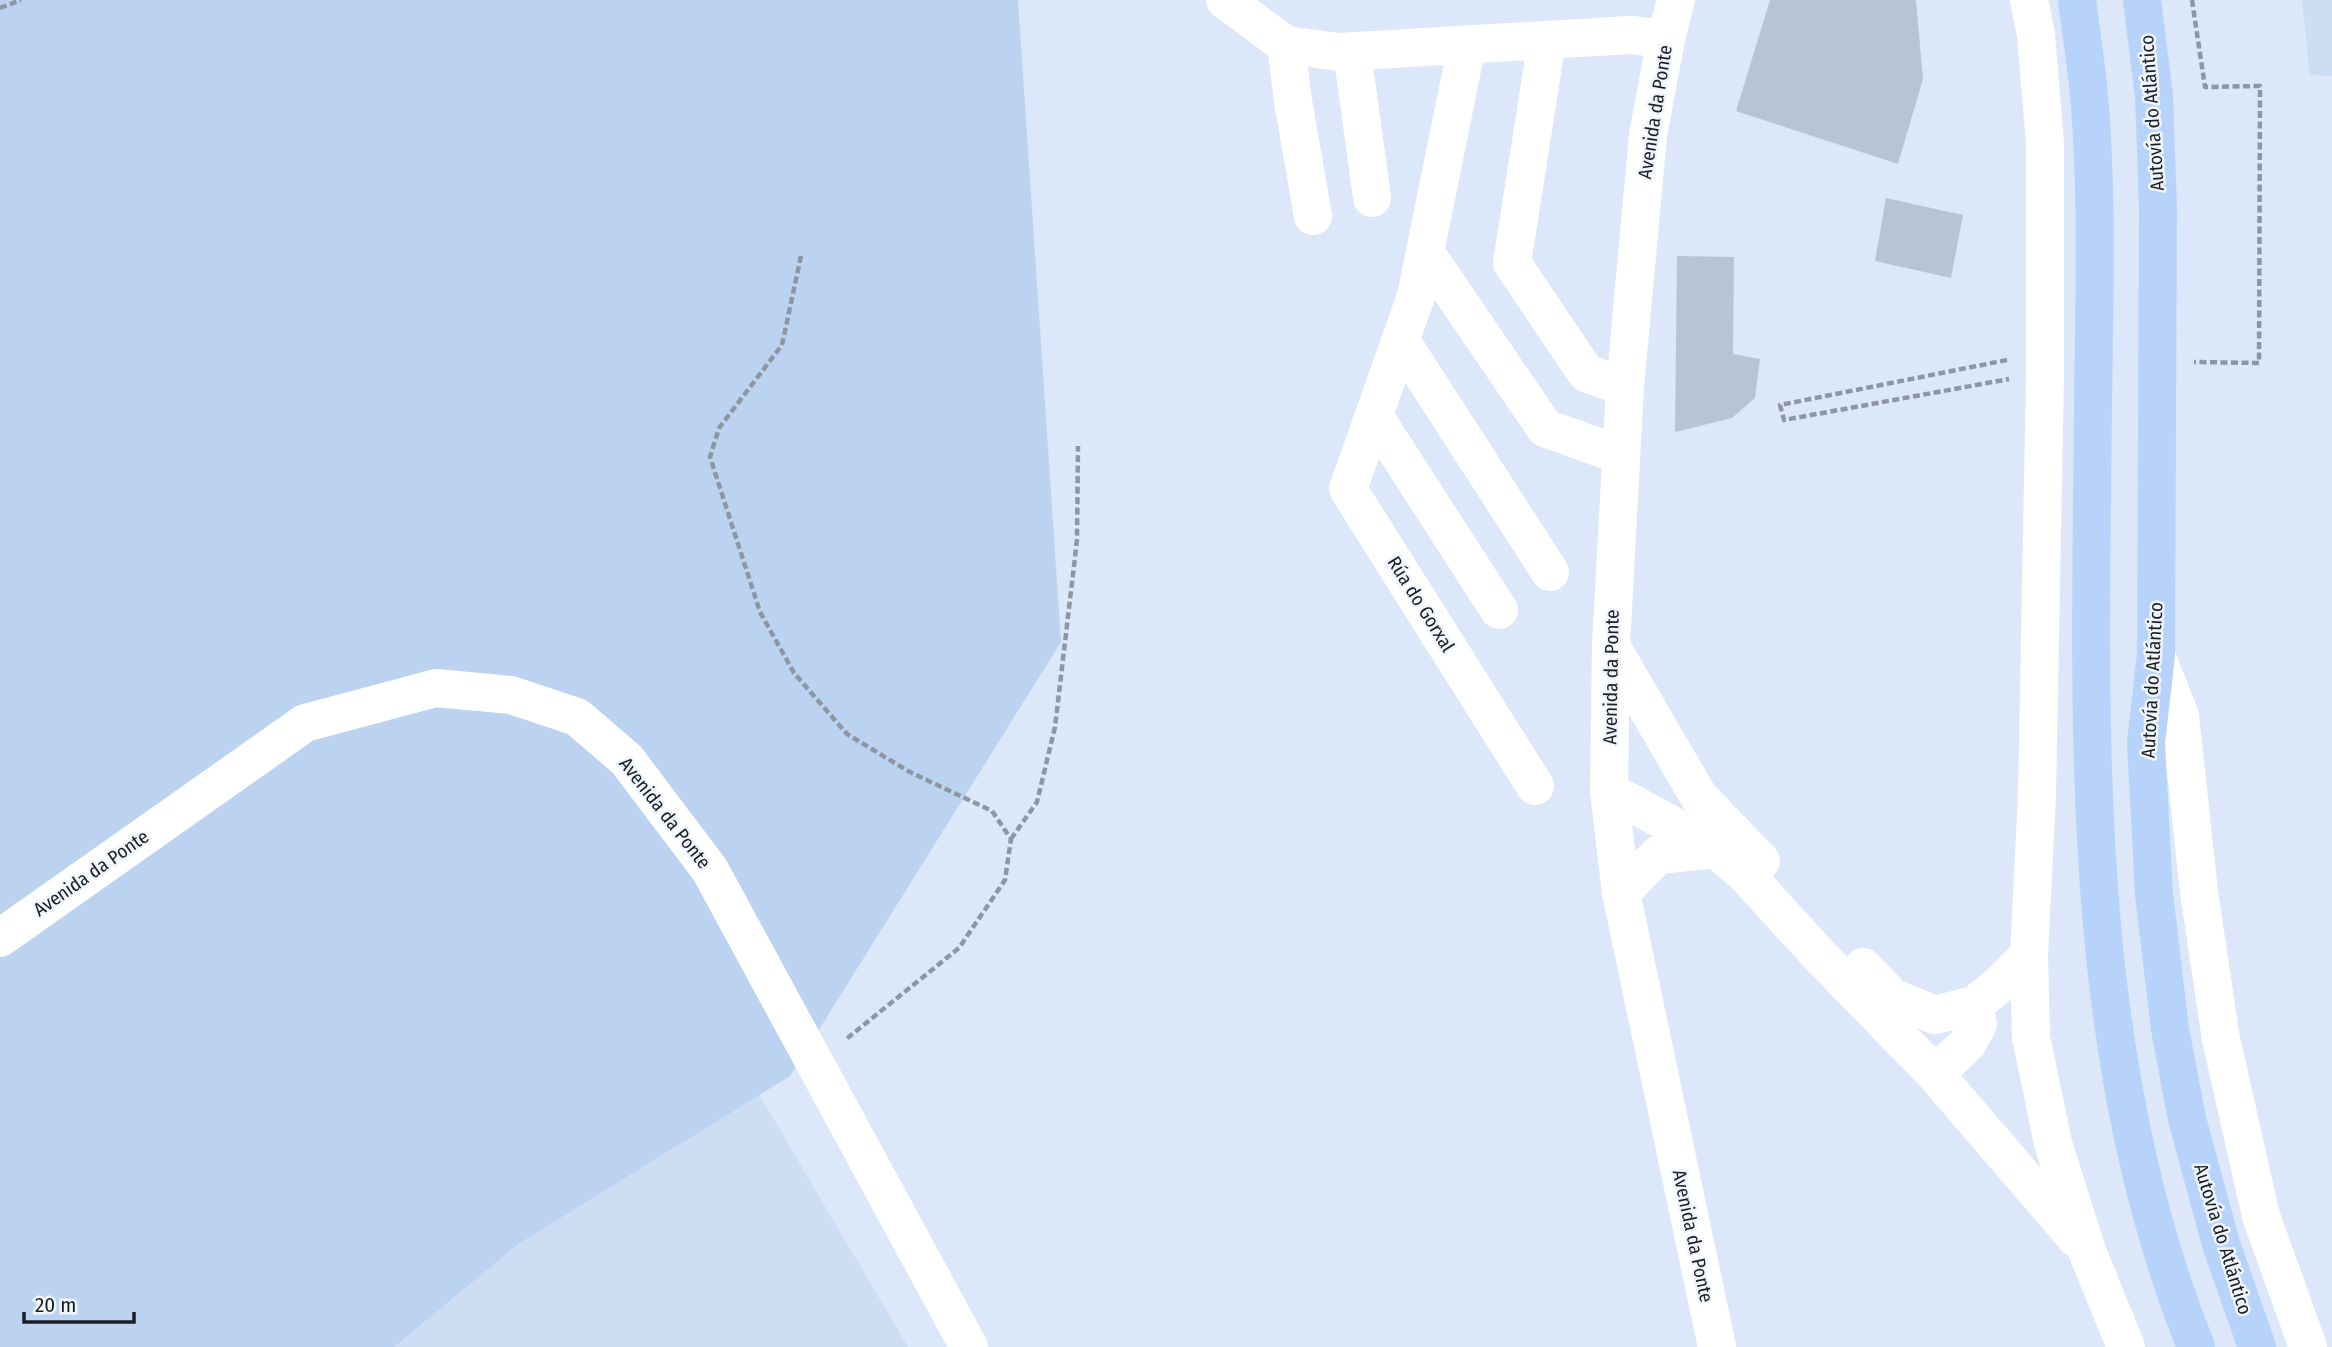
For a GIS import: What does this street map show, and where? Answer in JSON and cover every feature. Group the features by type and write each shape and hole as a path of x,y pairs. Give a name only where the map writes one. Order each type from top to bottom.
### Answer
{"highway":[{"path":"2077,0 2089,95 2095,236 2091,735 2096,877 2109,993 2128,1110 2151,1213 2196,1347"},
{"name":"Autovía do Atlántico","path":"2142,0 2154,96 2158,208 2155,655 2146,743 2154,894 2170,1029 2187,1119 2221,1244 2257,1347"}],"street":[{"path":"1225,0 1286,45 1340,52 1631,35 1666,39"},
{"name":"Avenida da Ponte","path":"1676,0 1648,135 1625,387 1611,646 1609,791 1620,892 1717,1347"},
{"path":"2029,0 2036,35 2043,116 2045,185 2037,780 2029,955 2031,1037 2053,1143 2087,1251 2126,1347"},
{"path":"1547,40 1513,263 1587,373 1625,387"},
{"path":"1286,45 1313,216"},
{"name":"Rúa do Gorxal","path":"1467,45 1416,296 1348,489 1535,786"},
{"path":"1352,51 1373,198"},
{"path":"1425,252 1545,428 1620,455"},
{"path":"1401,341 1550,572"},
{"path":"1374,416 1499,610"},
{"path":"1611,646 1699,797 1892,997 1935,1014 1974,1005 2029,955"},
{"path":"2155,655 2180,716 2199,892 2224,1052 2261,1216 2308,1347"},
{"name":"Avenida da Ponte","path":"0,938 306,723 436,688 512,695 577,717 627,760 709,870 969,1347"},
{"path":"1609,791 1658,784 1699,797"},
{"path":"1609,791 1716,849 1744,873 1819,955 1935,1074 2087,1251"},
{"path":"1620,892 1658,855 1716,849"},
{"path":"1935,1074 1967,1044 1978,1024 1974,1005"}],"path":[{"path":"0,8 21,0"},
{"path":"2192,0 2205,88 2260,86 2260,217"},
{"path":"801,256 782,345 719,428 710,457 760,612 794,673 847,734 908,771 992,811 1011,839"},
{"path":"815,1065 959,948 1004,880 1011,839 1037,802 1055,727 1077,540 1078,446"}],"shaded area":[{"path":"0,0 1018,0 1061,642 790,1076 518,1244 394,1347 0,1347"},
{"path":"2302,0 2332,0 2332,76 2310,75"},
{"path":"731,1047 908,1347 117,1347"}],"building":[{"path":"1770,0 1916,0 1923,79 1898,164 1736,111"},
{"path":"1886,198 1963,215 1951,278 1875,261"},
{"path":"1677,256 1734,257 1733,354 1760,359 1755,398 1732,418 1675,432"}]}
